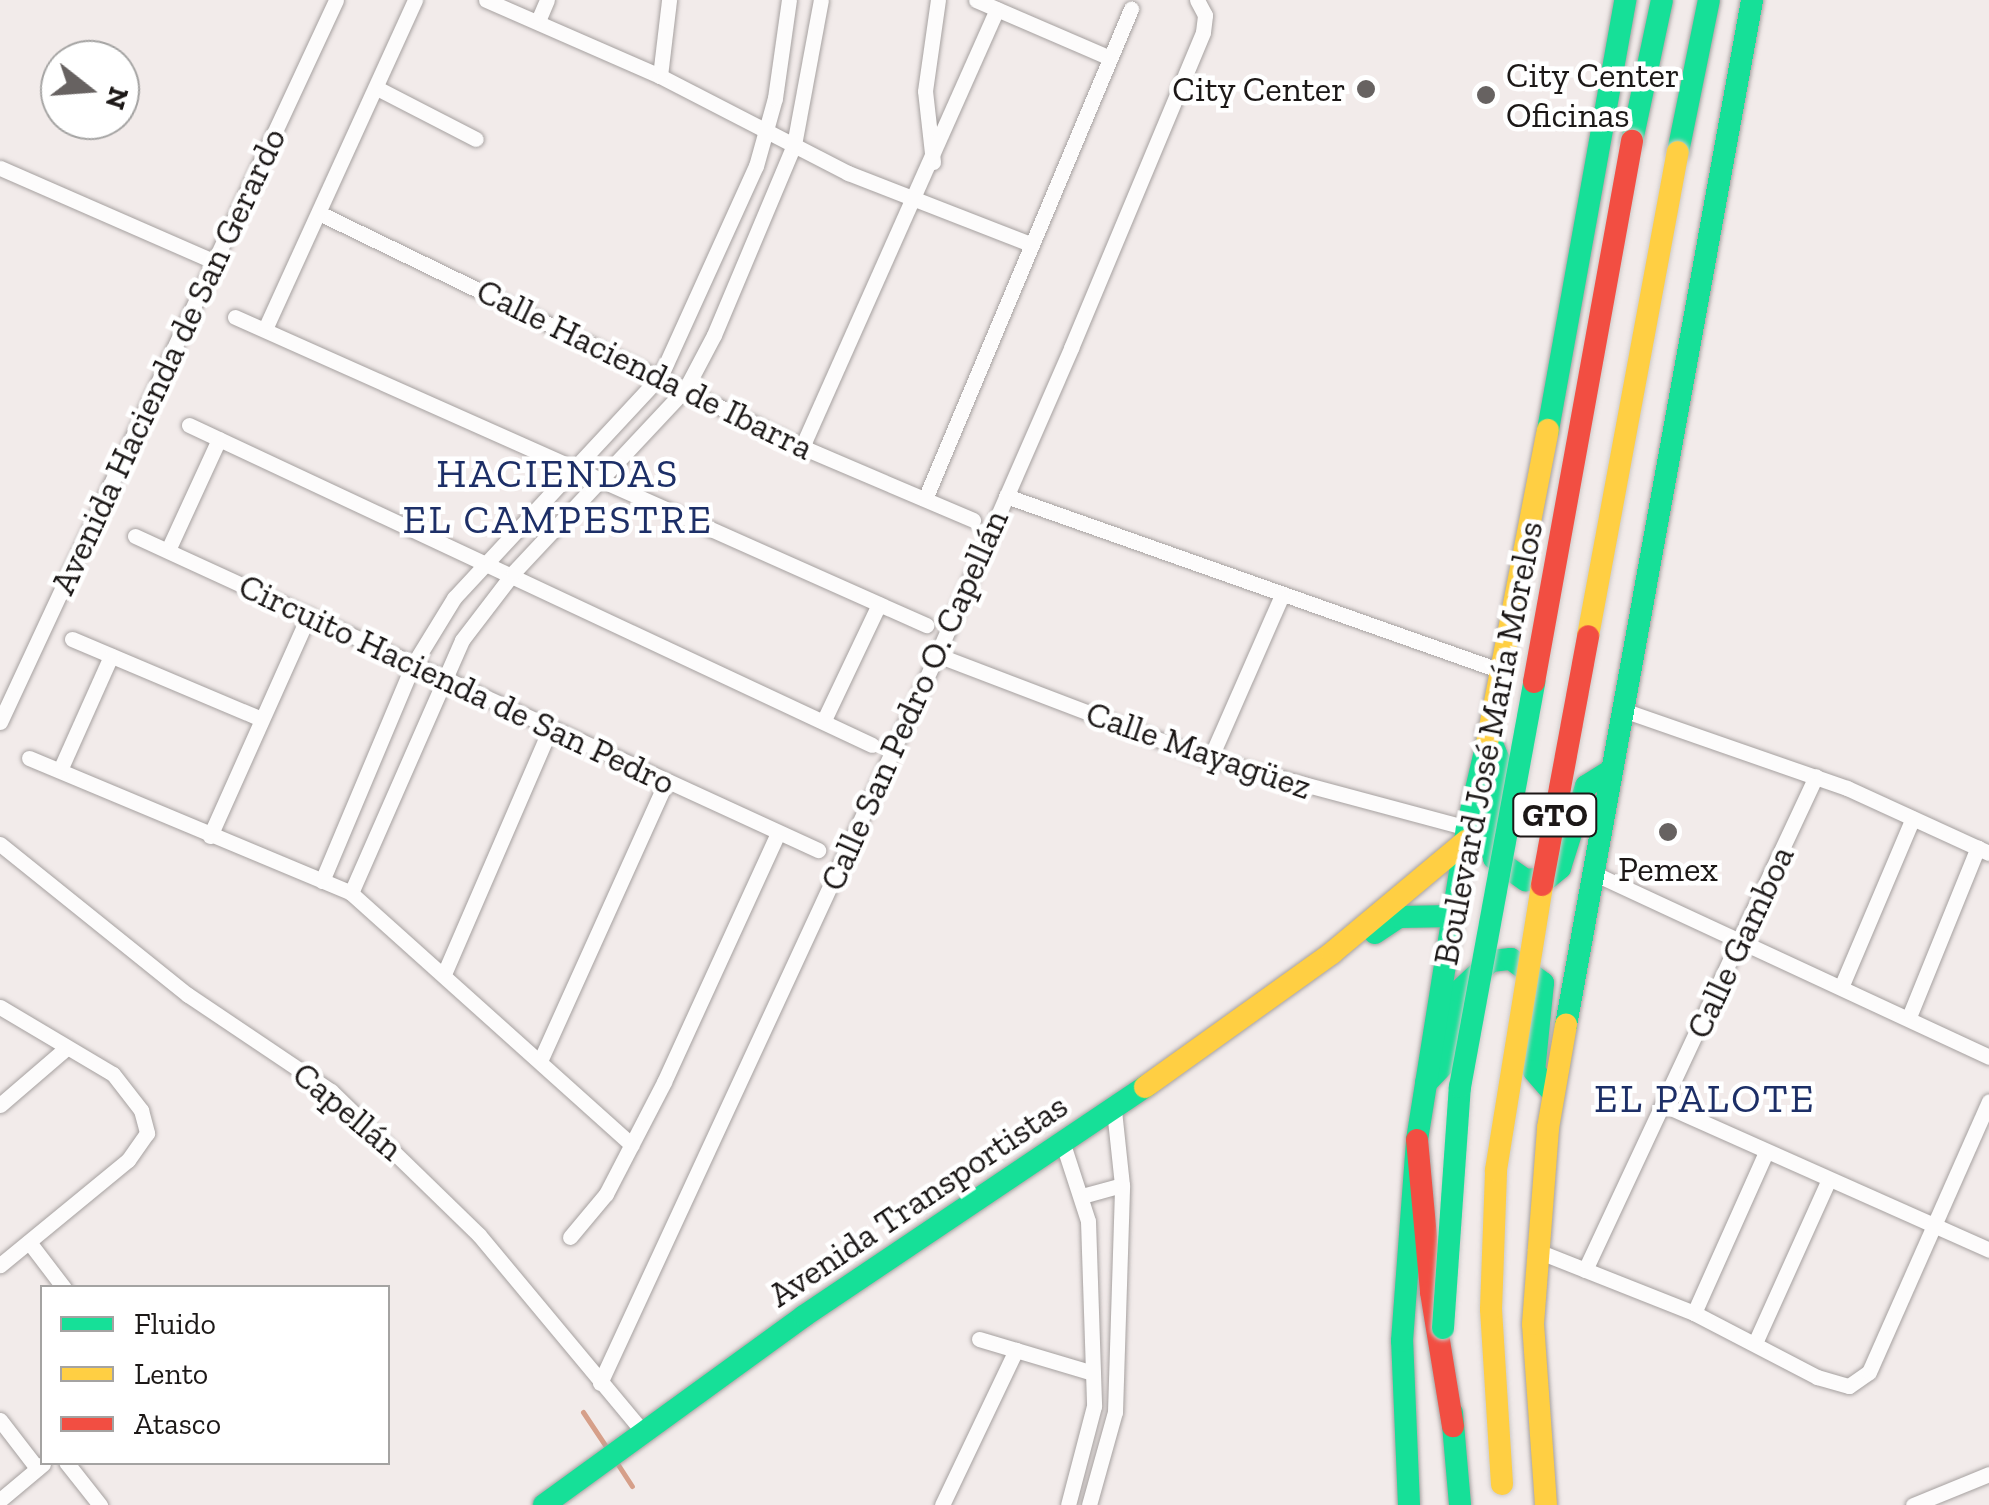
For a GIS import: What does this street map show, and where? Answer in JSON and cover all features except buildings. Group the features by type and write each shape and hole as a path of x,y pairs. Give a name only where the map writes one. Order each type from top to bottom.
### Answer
{"street":[{"name":"Avenida Hacienda de San Gerardo","path":"0,722 336,0"},
{"path":"265,329 415,0"},
{"path":"486,0 660,76 767,133 914,202 1030,244"},
{"path":"538,21 548,0"},
{"path":"660,76 668,0"},
{"path":"322,881 412,665 487,560 661,376 733,222 767,133 789,0"},
{"path":"351,893 442,679 514,572 686,388 794,144 821,0"},
{"path":"933,162 926,92 938,0"},
{"path":"976,0 1110,58"},
{"name":"Boulevard José María Morelos","path":"1409,1505 1402,1340 1417,1140 1466,834 1504,672 1625,0"},
{"path":"1642,92 1645,0"},
{"name":"Boulevard José María Morelos","path":"1460,1505 1443,1328 1460,1087 1632,141 1662,0"},
{"name":"GTO","path":"1504,1495 1491,1309 1496,1170 1526,971 1709,0"},
{"path":"1693,80 1726,0"},
{"path":"1546,1505 1536,1397 1535,1250 1553,1093 1607,772 1752,0"},
{"name":"Calle San Pedro O. Capellán","path":"600,1383 937,654 1006,496 1196,50 1201,5"},
{"path":"802,447 933,162 997,9"},
{"path":"926,499 1131,9"},
{"path":"376,88 476,138"},
{"path":"0,168 213,261"},
{"name":"Calle Hacienda de Ibarra","path":"319,213 802,447 974,520"},
{"path":"234,317 926,625"},
{"path":"188,425 514,572 872,745"},
{"path":"168,550 219,439"},
{"path":"1006,496 1504,672"},
{"name":"Circuito Hacienda de San Pedro","path":"135,536 818,850"},
{"path":"1210,760 1281,596"},
{"path":"824,720 878,604"},
{"path":"210,836 258,718 308,615"},
{"path":"72,639 258,718"},
{"name":"Calle Mayagüez","path":"937,654 1210,760 1466,834"},
{"path":"60,770 111,656"},
{"path":"1620,709 1816,776 1983,850 1909,1016"},
{"path":"444,974 550,730"},
{"path":"1487,732 1502,768 1489,834 1494,858 1526,880 1548,878 1560,868 1586,786 1607,772"},
{"path":"29,758 351,893 632,1145"},
{"name":"Calle Gamboa","path":"1585,1270 1816,776"},
{"path":"540,1060 666,782"},
{"path":"1842,986 1913,818"},
{"path":"570,1238 606,1194 632,1145 778,833"},
{"name":"Avenida Transportistas","path":"544,1505 804,1316 1114,1110 1332,954 1466,834"},
{"name":"Capellán","path":"0,844 188,995 331,1090 479,1235 600,1383 638,1438"},
{"path":"1591,872 1909,1016 1989,1057"},
{"name":"Avenida Transportistas","path":"1332,954 1399,917 1426,912 1453,916"},
{"path":"1426,1083 1447,1062 1459,991 1482,966 1511,959 1543,983 1534,1071 1553,1093"},
{"path":"0,1007 123,1084 146,1123 144,1142 0,1265"},
{"path":"0,1105 64,1050"},
{"path":"1535,1250 1694,1313 1839,1385 1861,1382 1869,1372 1989,1101"},
{"path":"1664,1105 1989,1250"},
{"path":"1088,1505 1114,1432 1122,1186 1114,1110"},
{"path":"1417,1140 1431,1292 1453,1426"},
{"path":"1063,1144 1082,1196 1093,1373 1090,1436 1068,1505"},
{"path":"1694,1313 1766,1152"},
{"path":"1754,1344 1828,1181"},
{"path":"1082,1196 1122,1186"},
{"path":"29,1242 62,1285"},
{"path":"979,1340 1093,1373"},
{"path":"942,1505 1016,1350"},
{"path":"0,1420 40,1465"},
{"path":"68,1465 100,1505"},
{"path":"0,1500 41,1466"},
{"path":"1913,1505 1989,1474"}],"waterway":[{"path":"583,1412 609,1451"},
{"path":"615,1460 632,1486"}],"traffic: fast":[{"path":"1548,430 1625,0"},
{"path":"1632,141 1662,0"},
{"path":"1678,152 1709,0"},
{"path":"1566,1025 1752,0"},
{"path":"1443,1328 1460,1087 1534,682"},
{"path":"1487,732 1502,768 1489,834 1494,858 1526,880 1548,878 1560,868 1586,786 1607,773"},
{"path":"1409,1505 1402,1341 1417,1140 1467,828 1487,743"},
{"path":"1375,933 1399,917 1453,916"},
{"path":"1426,1083 1447,1061 1459,991 1491,961 1511,959 1543,983 1534,1071 1553,1093"},
{"path":"544,1505 804,1316 1145,1087"},
{"path":"1452,1413 1460,1505"}],"traffic: slow":[{"path":"1588,636 1678,152"},
{"path":"1487,743 1548,430"},
{"path":"1145,1087 1332,953 1466,841"},
{"path":"1502,1484 1491,1309 1496,1170 1542,885"},
{"path":"1546,1505 1533,1324 1548,1128 1566,1025"}],"traffic: jam":[{"path":"1534,682 1632,141"},
{"path":"1542,885 1588,636"},
{"path":"1417,1140 1431,1292 1453,1426"}],"place":[{"name":"City Center","path":"1366,89"},
{"name":"City Center Oficinas","path":"1486,95"},
{"name":"Pemex","path":"1668,832"}],"district":[{"name":"HACIENDAS EL CAMPESTRE","path":"558,496"},
{"name":"EL PALOTE","path":"1705,1098"}]}
